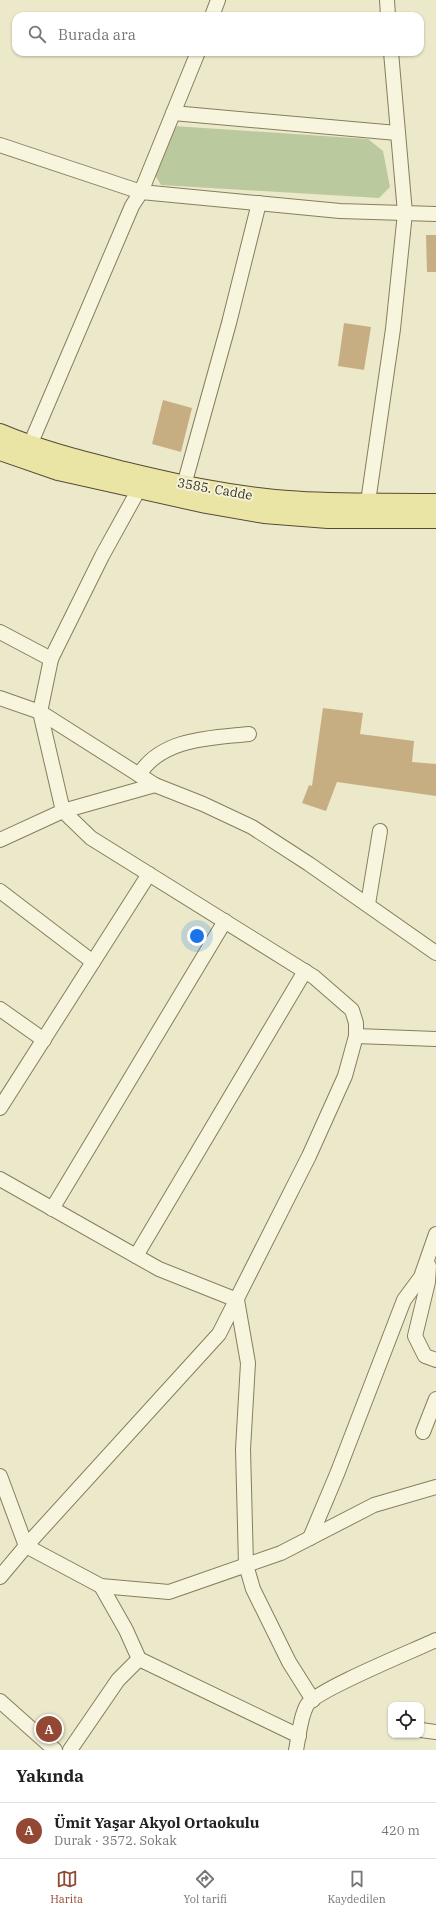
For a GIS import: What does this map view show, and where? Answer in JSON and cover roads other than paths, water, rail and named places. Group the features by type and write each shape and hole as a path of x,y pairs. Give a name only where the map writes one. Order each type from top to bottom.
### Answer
{"main road":[{"name":"3585. Cadde","path":"0,433 30,445 90,462 184,485 240,495 288,500 436,503"},
{"name":"3585. Cadde","path":"0,451 58,471 139,490 236,510 291,517 436,519"}],"street":[{"path":"214,12 218,0"},
{"path":"387,0 388,12"},
{"path":"30,445 132,206 140,192 196,56"},
{"path":"368,502 393,329 405,213 391,56"},
{"path":"173,113 397,133"},
{"path":"0,144 140,192 340,211 436,214"},
{"path":"184,485 230,323 259,203"},
{"path":"0,1577 26,1546 219,1334 309,1156 345,1076 356,1036 356,1023 352,1010 314,977 91,838 63,811 40,712 51,659 102,556 139,490"},
{"path":"0,632 51,659"},
{"path":"0,698 40,712 155,785 203,804 252,827 368,904 436,953"},
{"path":"139,775 150,760 165,751 194,741 249,734"},
{"path":"0,840 63,811 155,785"},
{"path":"368,904 380,831"},
{"path":"0,1108 149,874"},
{"path":"0,891 93,962"},
{"path":"52,1209 225,921"},
{"path":"136,1256 305,971"},
{"path":"0,1009 44,1040"},
{"path":"356,1036 436,1039"},
{"path":"0,1179 159,1269 237,1300"},
{"path":"310,1538 337,1474 404,1300 421,1277 436,1234"},
{"path":"429,1254 428,1282 431,1294 415,1336 425,1356 436,1360"},
{"path":"237,1300 248,1363 243,1448 246,1565 253,1590 289,1662 313,1700"},
{"path":"424,1432 436,1399"},
{"path":"0,1476 26,1546 101,1586 169,1592 281,1553 374,1505 436,1488"},
{"path":"101,1586 126,1630 139,1659 298,1743 307,1704 326,1690 436,1640"},
{"path":"70,1750 118,1680 139,1659"},
{"path":"2,1705 55,1750"},
{"path":"424,1730 436,1732"}],"place":[{"name":"Ümit Yaşar Akyol Ortaokulu","path":"49,1729"}]}
